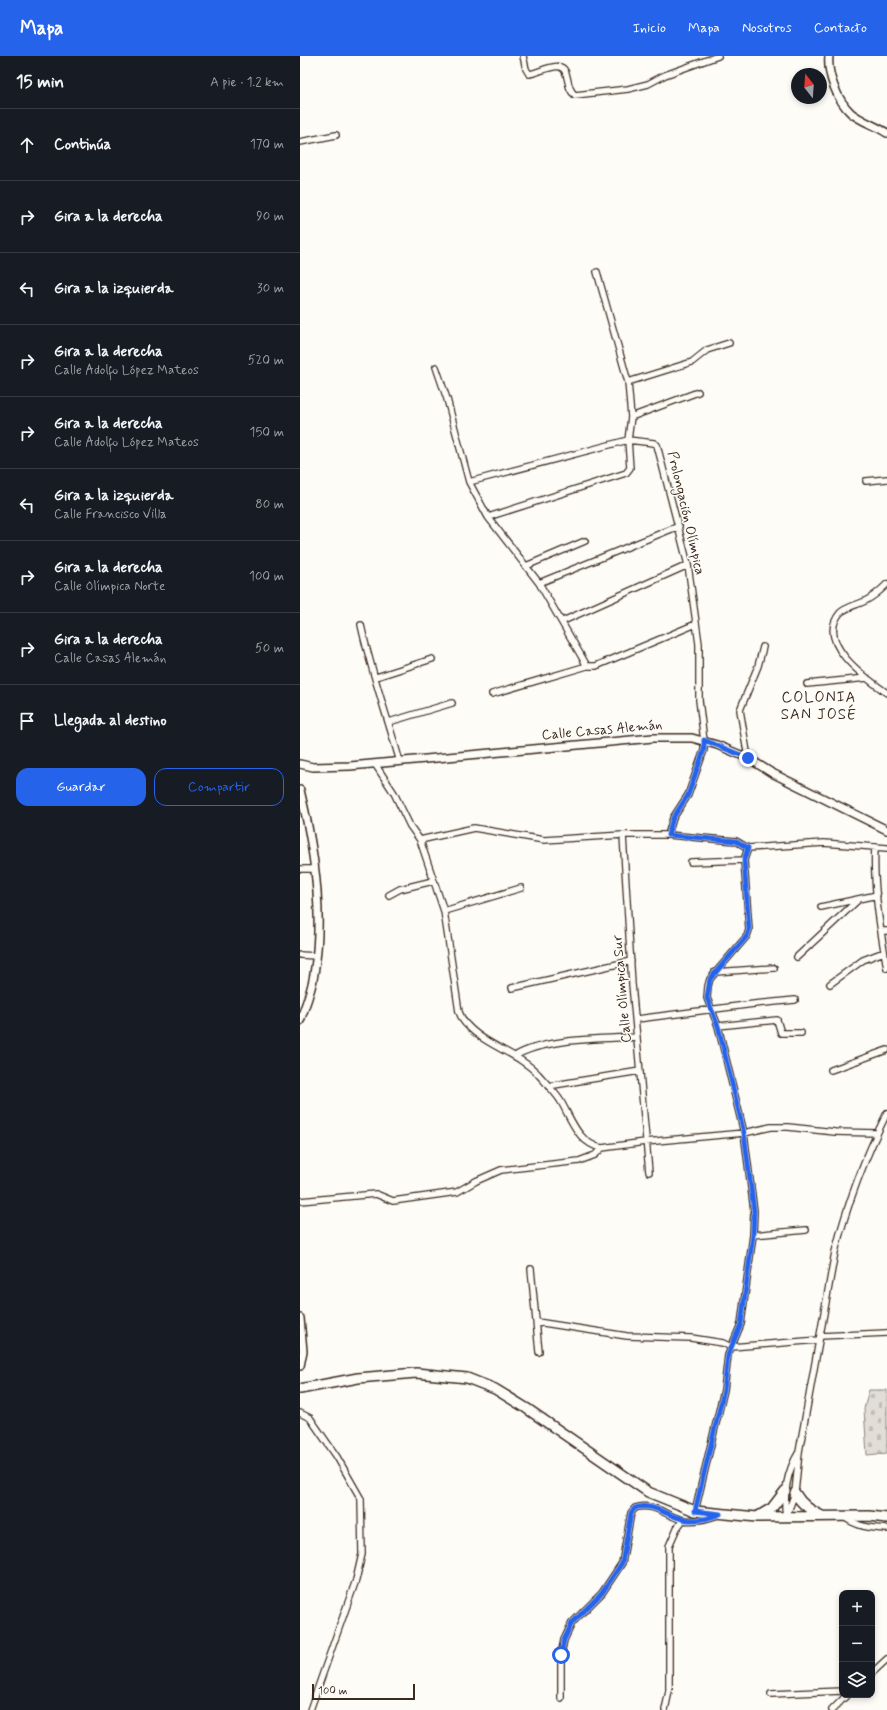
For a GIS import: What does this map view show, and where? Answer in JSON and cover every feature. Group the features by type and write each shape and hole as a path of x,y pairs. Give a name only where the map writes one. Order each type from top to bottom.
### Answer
{"main road":[{"path":"300,1389 358,1378 416,1373 467,1378 495,1390 526,1408 648,1492 695,1511 757,1517 887,1518"},
{"path":"757,1517 772,1508 785,1491"},
{"path":"795,1493 801,1503 808,1509 824,1517"}],"street":[{"path":"524,56 526,69 529,74 556,66 562,68 565,71 570,90 575,94 628,89 648,84 665,75 718,56"},
{"path":"829,56 828,69 842,101 852,113 887,133"},
{"path":"300,142 336,135"},
{"path":"488,517 626,473 630,468 628,440 631,417 628,382 597,272"},
{"path":"628,382 692,362 708,350 729,343"},
{"path":"436,366 447,399 469,482 488,517 539,583 587,666"},
{"path":"631,417 698,392"},
{"path":"469,482 628,440"},
{"name":"Prolongación Olímpica","path":"628,440 654,443 657,445 688,565 699,644 699,700 704,750 688,795 673,818 668,835"},
{"path":"866,481 887,479"},
{"path":"539,583 679,526"},
{"path":"526,566 585,542"},
{"path":"562,621 688,565"},
{"path":"887,584 872,597 841,612 833,626 833,635 837,647 866,678 887,693"},
{"path":"492,694 587,666 596,666 696,624"},
{"path":"361,625 369,661 376,677 400,762"},
{"path":"748,758 740,710 758,666 763,647"},
{"path":"376,677 432,659"},
{"path":"807,684 866,678"},
{"path":"389,722 452,703"},
{"name":"Calle Casas Alemán","path":"300,764 325,768 653,738 692,738 704,740 748,758 772,773 887,830"},
{"path":"375,764 394,793 410,826 420,840 444,911 459,1012 466,1024 477,1033 515,1056 537,1073 559,1099 574,1128 588,1143 594,1147 602,1148 788,1127 835,1132 877,1133"},
{"path":"300,790 314,869 318,937 314,975 300,1021"},
{"path":"420,840 474,828 544,840 624,835 668,835 736,841 748,848 824,843 887,848"},
{"name":"Calle Olímpica Sur","path":"624,835 631,961 645,1142 649,1172"},
{"path":"875,847 874,869 884,931 884,952 887,968"},
{"path":"695,1511 721,1404 725,1369 731,1347 741,1324 753,1235 754,1211 744,1133 718,1026 707,998 710,979 747,936 749,930 744,860 748,848"},
{"path":"691,862 744,860"},
{"path":"300,869 314,869"},
{"path":"389,895 400,889 433,880"},
{"path":"444,911 521,888"},
{"path":"821,907 877,895"},
{"path":"797,957 859,899"},
{"path":"830,984 863,960 884,952"},
{"path":"300,955 316,956"},
{"path":"512,988 631,961"},
{"path":"715,972 774,968"},
{"path":"636,1019 795,1000"},
{"path":"718,1026 777,1020 782,1033 801,1033"},
{"path":"515,1056 521,1052 561,1043 637,1037"},
{"path":"831,1070 887,1050"},
{"path":"548,1086 640,1071"},
{"path":"786,1517 795,1493 799,1452 819,1338 842,1228 877,1133 887,1113"},
{"path":"300,1201 376,1194 393,1201 457,1192 476,1181 501,1170 586,1159 594,1156 602,1148"},
{"path":"753,1235 806,1230"},
{"path":"531,1269 539,1352"},
{"path":"300,1318 303,1351 300,1366"},
{"path":"537,1322 626,1336 691,1338 723,1343 731,1347 887,1333"},
{"path":"300,1413 310,1418 336,1457 361,1499 362,1554 356,1580 310,1710"},
{"path":"786,1517 785,1491 795,1458 799,1452"},
{"path":"562,1698 561,1655 564,1640 572,1623 602,1593 622,1563 631,1513 635,1508 649,1506 683,1520 702,1520 720,1514"},
{"path":"843,1517 855,1525 868,1528 887,1529"},
{"path":"665,1710 668,1691 669,1546 683,1520"},
{"path":"875,1670 887,1659"},
{"path":"771,1694 839,1691"},
{"path":"832,1710 844,1698"}],"green space":[{"path":"869,1390 887,1390 887,1453 867,1455 864,1409"}],"district":[{"name":"COLONIA SAN JOSÉ","path":"819,706"}],"route":[{"path":"561,1655 564,1640 572,1623 586,1607 602,1593 622,1563 631,1513 635,1508 649,1506 683,1520 702,1520 720,1514 695,1511 724,1390 725,1369 728,1355 741,1324 753,1235 754,1211 744,1133 718,1026 707,998 710,979 747,936 749,930 744,860 748,848 742,843 736,841 668,835 673,818 688,795 704,750 704,740 748,758"}]}
